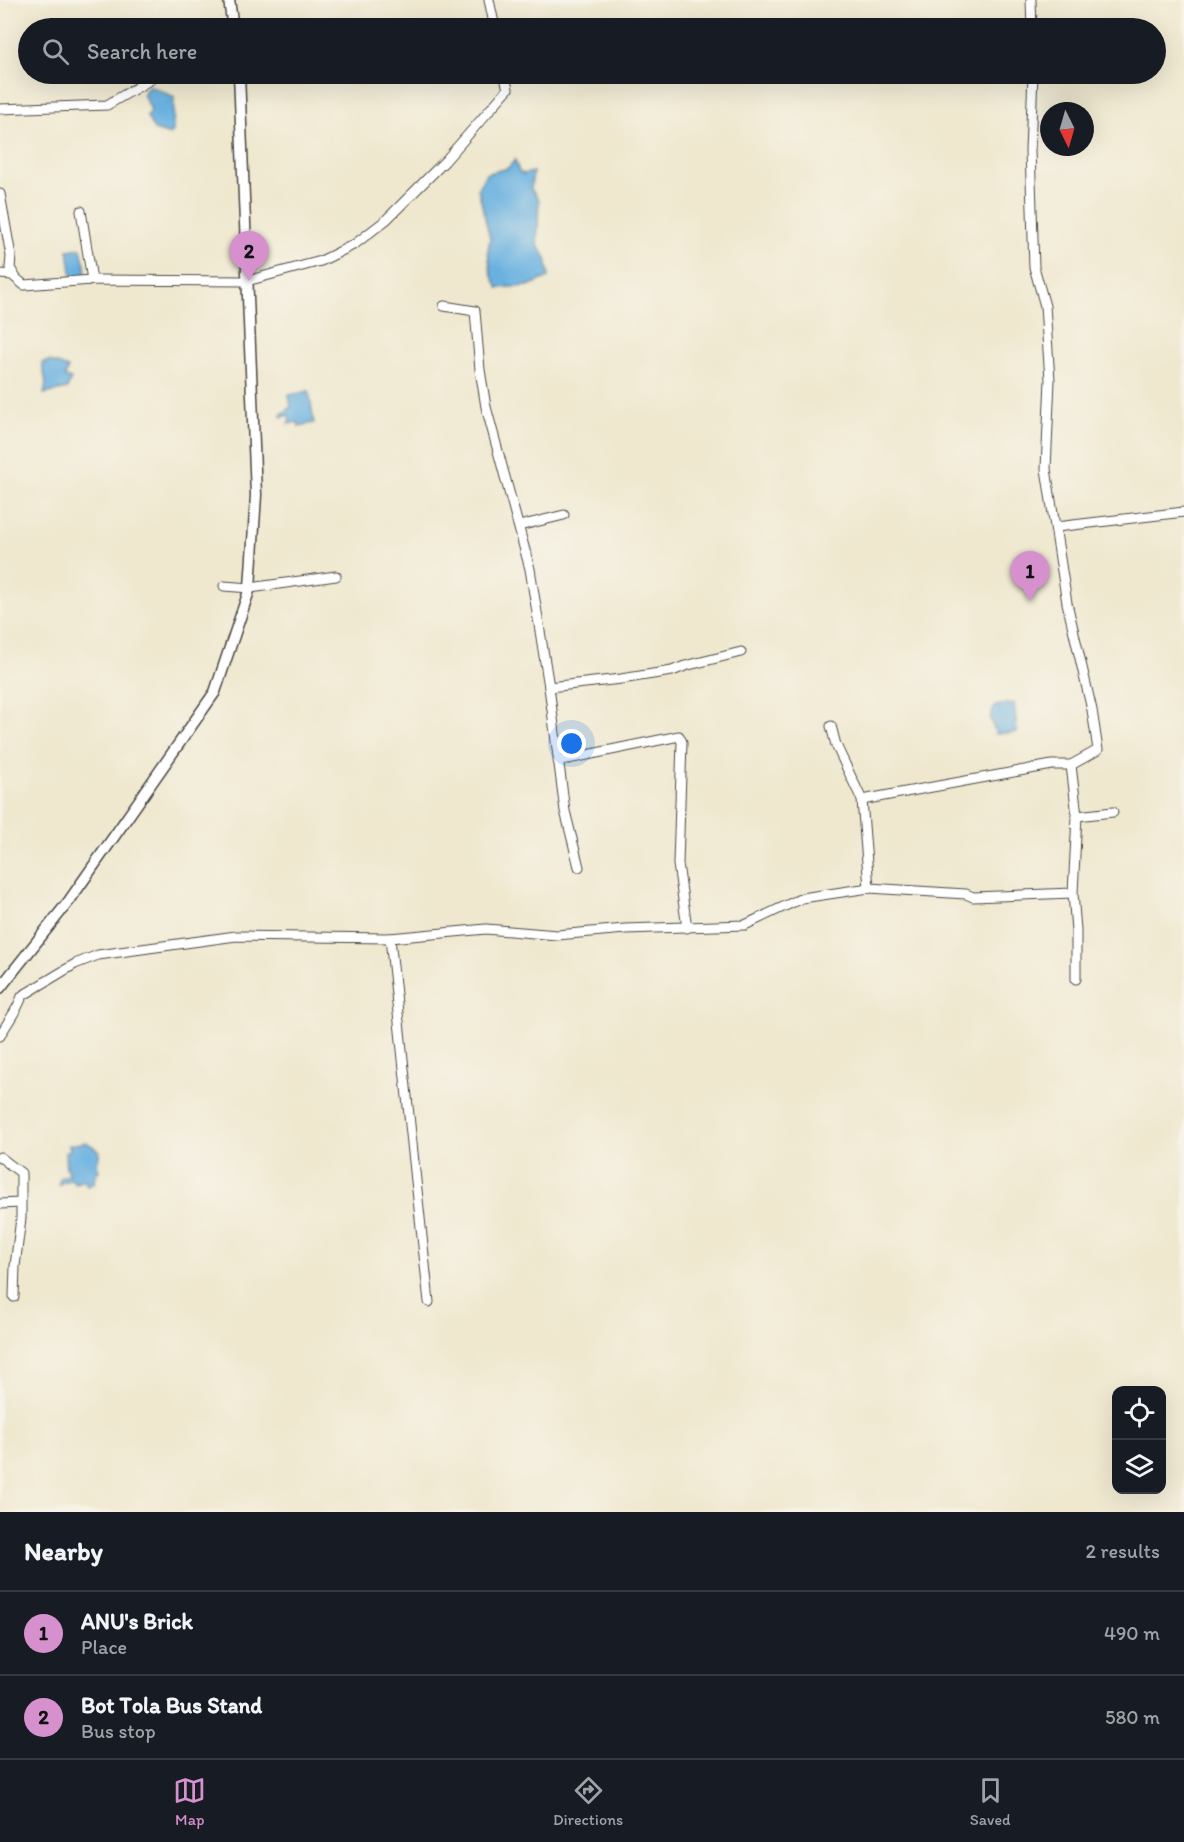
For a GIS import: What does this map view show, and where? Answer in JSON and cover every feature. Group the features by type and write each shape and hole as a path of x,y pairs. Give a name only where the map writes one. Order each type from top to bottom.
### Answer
{"main road":[{"path":"229,0 232,18"},
{"path":"0,988 69,901 215,692 250,588 256,495 238,84"}],"street":[{"path":"489,0 493,18"},
{"path":"1031,0 1032,18"},
{"path":"0,109 107,105 143,84"},
{"path":"0,274 12,275 24,285 92,280 247,281 321,261 355,244 386,220 445,161 507,89 506,84"},
{"path":"862,800 1052,765 1071,765 1098,750 1092,710 1067,603 1046,469 1050,380 1045,306 1034,267 1030,151 1033,84"},
{"path":"0,194 11,255 10,268 16,278"},
{"path":"81,211 92,280"},
{"path":"444,306 475,311 480,370 486,406 530,569 549,687 565,811 579,867"},
{"path":"1056,527 1184,512"},
{"path":"519,526 564,515"},
{"path":"224,586 250,588 336,576"},
{"path":"549,687 672,671 741,652"},
{"path":"831,726 836,745 862,800 869,888"},
{"path":"558,761 679,736 682,742 678,864 687,928"},
{"path":"1071,765 1077,816 1073,893 1076,979"},
{"path":"1077,816 1113,812"},
{"path":"0,1036 12,1013 20,1005 22,996 75,964 98,955 236,936 390,938 486,929 557,935 625,929 745,925 802,898 869,888 966,894 973,897 1073,893"},
{"path":"390,938 429,1302"},
{"path":"0,1157 21,1173 21,1218 14,1297"},
{"path":"0,1204 20,1203"}],"water":[{"path":"149,85 174,97 173,131 170,135 154,130 147,117 151,110 143,94"},
{"path":"515,160 519,172 524,174 533,172 531,189 539,200 537,244 546,258 549,277 528,286 498,288 491,274 488,250 490,239 478,188 486,174 508,168"},
{"path":"81,248 85,277 72,278 68,250"},
{"path":"49,361 68,368 65,377 71,379 67,389 44,394 46,383 42,363"},
{"path":"309,391 314,423 299,426 298,422 288,424 290,418 288,415 282,417 281,415 291,407 289,395"},
{"path":"1014,703 1017,732 996,734 990,718 995,706"},
{"path":"86,1142 100,1151 97,1164 99,1171 96,1173 97,1177 93,1178 95,1183 87,1186 85,1180 75,1183 71,1179 59,1184 60,1178 69,1174 66,1168 65,1152 70,1151 69,1145"}],"place":[{"name":"Bot Tola Bus Stand","path":"249,281"},
{"name":"ANU's Brick","path":"1030,601"}]}
